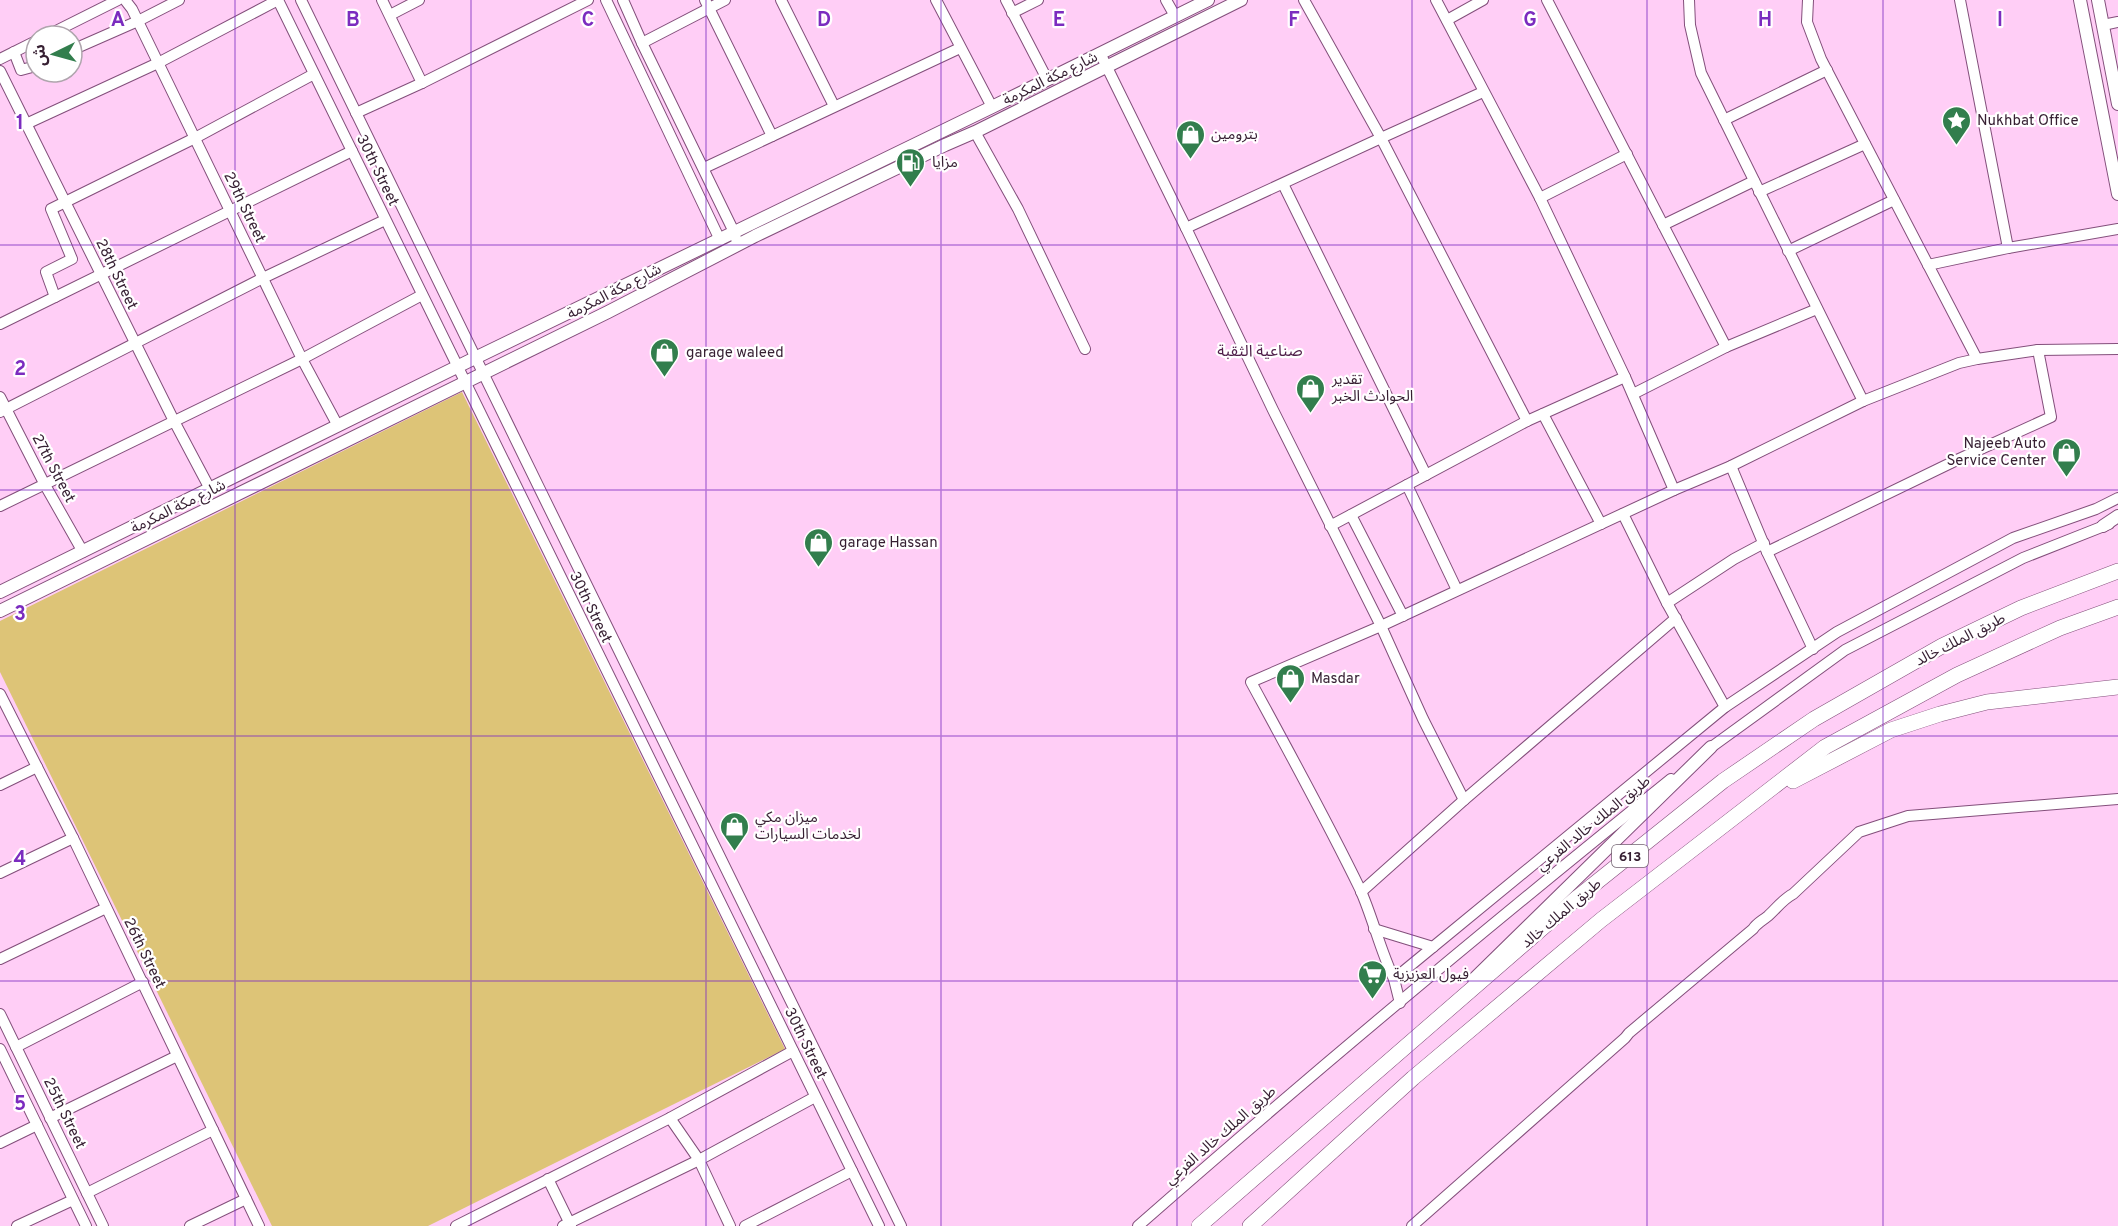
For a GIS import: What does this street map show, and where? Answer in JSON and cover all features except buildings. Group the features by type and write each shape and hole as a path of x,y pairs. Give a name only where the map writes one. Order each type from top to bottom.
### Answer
{"highway":[{"name":"طريق الملك خالد","path":"1199,1226 1578,897 1723,781 1814,720 1942,646 2021,608 2118,571"},
{"name":"طريق الملك خالد","path":"1250,1226 1413,1078 1601,920 1825,747 1957,675 2060,627 2118,607"},
{"path":"2037,698 2118,687"},
{"path":"1745,807 1891,730 1940,714 1987,702 2118,696"}],"main road":[{"name":"شارع مكة المكرمة","path":"0,592 475,357 720,240 1208,0"},
{"path":"2080,0 2118,194"},
{"path":"2098,0 2118,104"},
{"name":"شارع مكة المكرمة","path":"0,611 482,374 738,245 975,132 1238,1"},
{"path":"2103,526 2118,516"},
{"path":"1402,1051 1537,915 1711,747"}],"street":[{"path":"70,24 118,0"},
{"name":"29th Street","path":"125,0 138,21 302,359 338,426"},
{"path":"84,45 180,0"},
{"path":"26,124 158,63 278,0"},
{"name":"30th Street","path":"278,0 879,1226"},
{"name":"30th Street","path":"301,0 482,374 624,658 901,1226"},
{"path":"382,0 422,83"},
{"path":"390,15 419,0"},
{"path":"356,113 422,83 588,0"},
{"path":"606,0 720,240"},
{"path":"623,0 704,168 738,245"},
{"path":"642,43 707,4 725,0"},
{"path":"781,0 834,106"},
{"path":"936,0 992,107"},
{"path":"1006,0 1047,79"},
{"path":"1012,13 1038,0"},
{"path":"1166,0 1175,16"},
{"path":"1304,0 1381,138 1527,421"},
{"path":"1436,0 1482,92 1540,198 1633,394 1674,489"},
{"path":"1447,20 1483,0"},
{"path":"1547,0 1726,347"},
{"path":"1689,0 1690,25 1701,73 1863,401"},
{"path":"1808,0 1807,22 1827,70 1977,359"},
{"path":"1960,0 2008,248"},
{"path":"707,4 772,136"},
{"path":"2103,25 2118,22"},
{"path":"0,59 24,47"},
{"path":"704,168 960,48"},
{"path":"14,52 21,70 24,69"},
{"path":"1100,53 1464,800"},
{"path":"1724,120 1827,70"},
{"name":"28th Street","path":"0,71 174,422 210,489"},
{"path":"55,297 46,272 72,259 51,210 195,138 314,74"},
{"path":"1186,228 1482,92"},
{"path":"975,132 1018,209 1085,349"},
{"path":"1759,192 1865,144"},
{"path":"0,324 352,151"},
{"path":"1540,198 1627,154"},
{"path":"1663,225 1754,181"},
{"path":"1283,184 1426,475"},
{"path":"1788,251 1894,200"},
{"path":"3,410 263,278 386,220"},
{"path":"1928,265 2008,248 2118,229"},
{"path":"0,506 302,359 422,295"},
{"path":"1633,394 1726,347 1817,309"},
{"path":"1400,1003 1394,979 1361,892 1316,802 1251,682 1403,616 1674,489 1731,466 1863,401 1959,363 2038,350 2118,349"},
{"path":"1667,603 1734,559 1766,547 2051,417 2038,350"},
{"path":"1330,526 1527,421 1625,377"},
{"name":"27th Street","path":"0,397 3,410 83,552"},
{"path":"1543,414 1601,524"},
{"path":"1731,466 1813,649"},
{"path":"1407,485 1458,590"},
{"path":"1394,979 1725,708 1837,632 2013,538 2096,509 2118,498"},
{"path":"1623,514 1667,603 1725,708"},
{"path":"1351,515 1403,616"},
{"name":"طريق الملك خالد الفرعي","path":"1138,1226 1273,1108 1527,895 1711,747 1845,650 2024,558 2118,521"},
{"path":"1361,892 1464,800 1676,618"},
{"name":"26th Street","path":"0,694 73,838 259,1226"},
{"path":"0,785 37,767"},
{"path":"1412,1226 1629,1033 1781,905 1859,832 1908,816 2118,799"},
{"path":"0,873 73,838"},
{"path":"0,959 106,908"},
{"path":"1374,929 1433,947"},
{"path":"16,1047 142,982"},
{"name":"25th Street","path":"0,1014 103,1226"},
{"path":"456,1226 670,1118 793,1051"},
{"name":"25th Street","path":"1,1052 86,1226"},
{"path":"50,1118 177,1056"},
{"path":"548,1179 568,1225 699,1161 815,1097"},
{"path":"670,1118 699,1161 730,1226"},
{"path":"0,1143 37,1125"},
{"path":"87,1193 213,1130"},
{"path":"745,1226 852,1171"},
{"path":"190,1226 246,1199"},
{"path":"17,1226 73,1200"}],"shaded area":[{"path":"462,392 785,1049 428,1226 272,1226 0,672 0,621"}],"place":[{"name":"Nukhbat Office","path":"1956,146"},
{"name":"بترومين","path":"1190,160"},
{"name":"مزايا","path":"911,188"},
{"name":"garage waleed","path":"665,378"},
{"name":"تقدير الحوادث الخبر","path":"1311,414"},
{"name":"Najeeb Auto Service Center","path":"2067,478"},
{"name":"garage Hassan","path":"818,568"},
{"name":"Masdar","path":"1290,704"},
{"name":"ميزان مكي لخدمات السيارات","path":"734,852"},
{"name":"فيول العزيزية","path":"1372,1000"}],"district":[{"name":"صناعية الثقبة","path":"1260,350"}]}
